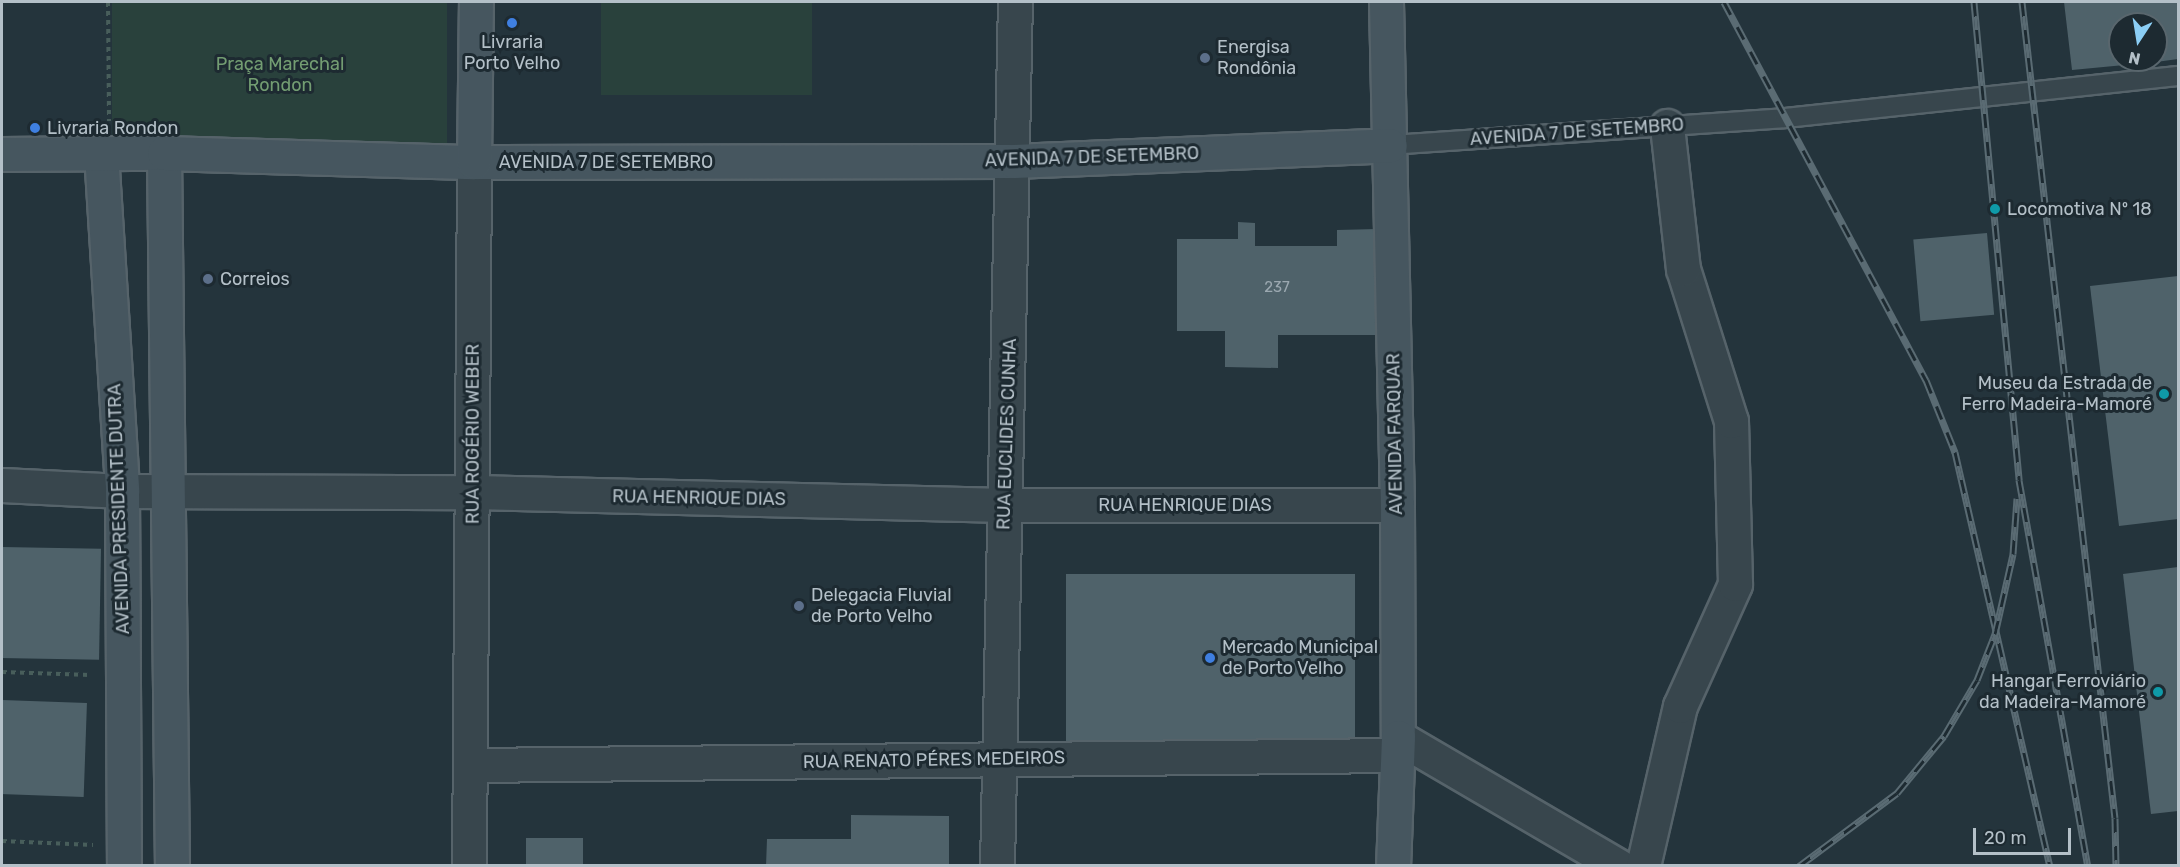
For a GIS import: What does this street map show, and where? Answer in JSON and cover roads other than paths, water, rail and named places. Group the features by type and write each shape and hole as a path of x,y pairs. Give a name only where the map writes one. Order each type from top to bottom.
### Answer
{"street":[{"name":"RUA ROGÉRIO WEBER","path":"469,866 472,765 476,2"},
{"name":"RUA EUCLIDES CUNHA","path":"997,866 997,759 1014,160 1015,2"},
{"name":"AVENIDA FARQUAR","path":"1386,2 1396,505 1397,746 1393,866"},
{"path":"1643,866 1680,706 1735,584 1731,421 1683,269 1666,126"},
{"name":"AVENIDA 7 DE SETEMBRO","path":"2,154 164,153 474,162 1014,160 1390,145"},
{"name":"AVENIDA PRESIDENTE DUTRA","path":"105,153 122,491 124,856"},
{"path":"164,153 172,866"},
{"name":"RUA HENRIQUE DIAS","path":"2,485 122,491 472,492 1005,505 1396,505"},
{"path":"1397,746 1619,866"},
{"name":"RUA RENATO PÉRES MEDEIROS","path":"472,765 997,759 1397,746"}],"lane":[{"name":"AVENIDA 7 DE SETEMBRO","path":"1390,145 1785,117 2178,76"}],"railway":[{"path":"1724,2 1926,380 1955,452 2050,866"},
{"path":"1974,2 2019,480 2088,866"},
{"path":"2022,2 2115,818 2116,866"},
{"path":"1799,866 1897,793 1944,736 1977,680 1995,634 2013,554 2017,498"}],"place":[{"name":"Livraria Porto Velho","path":"512,23"},
{"name":"Energisa Rondônia","path":"1205,58"},
{"name":"Livraria Rondon","path":"35,128"},
{"name":"Locomotiva Nº 18","path":"1995,209"},
{"name":"Correios","path":"208,279"},
{"name":"Museu da Estrada de Ferro Madeira-Mamoré","path":"2164,394"},
{"name":"Delegacia Fluvial de Porto Velho","path":"799,606"},
{"name":"Mercado Municipal de Porto Velho","path":"1210,658"},
{"name":"Hangar Ferroviário da Madeira-Mamoré","path":"2158,692"}],"park label":[{"name":"Praça Marechal Rondon","path":"280,76"}]}
